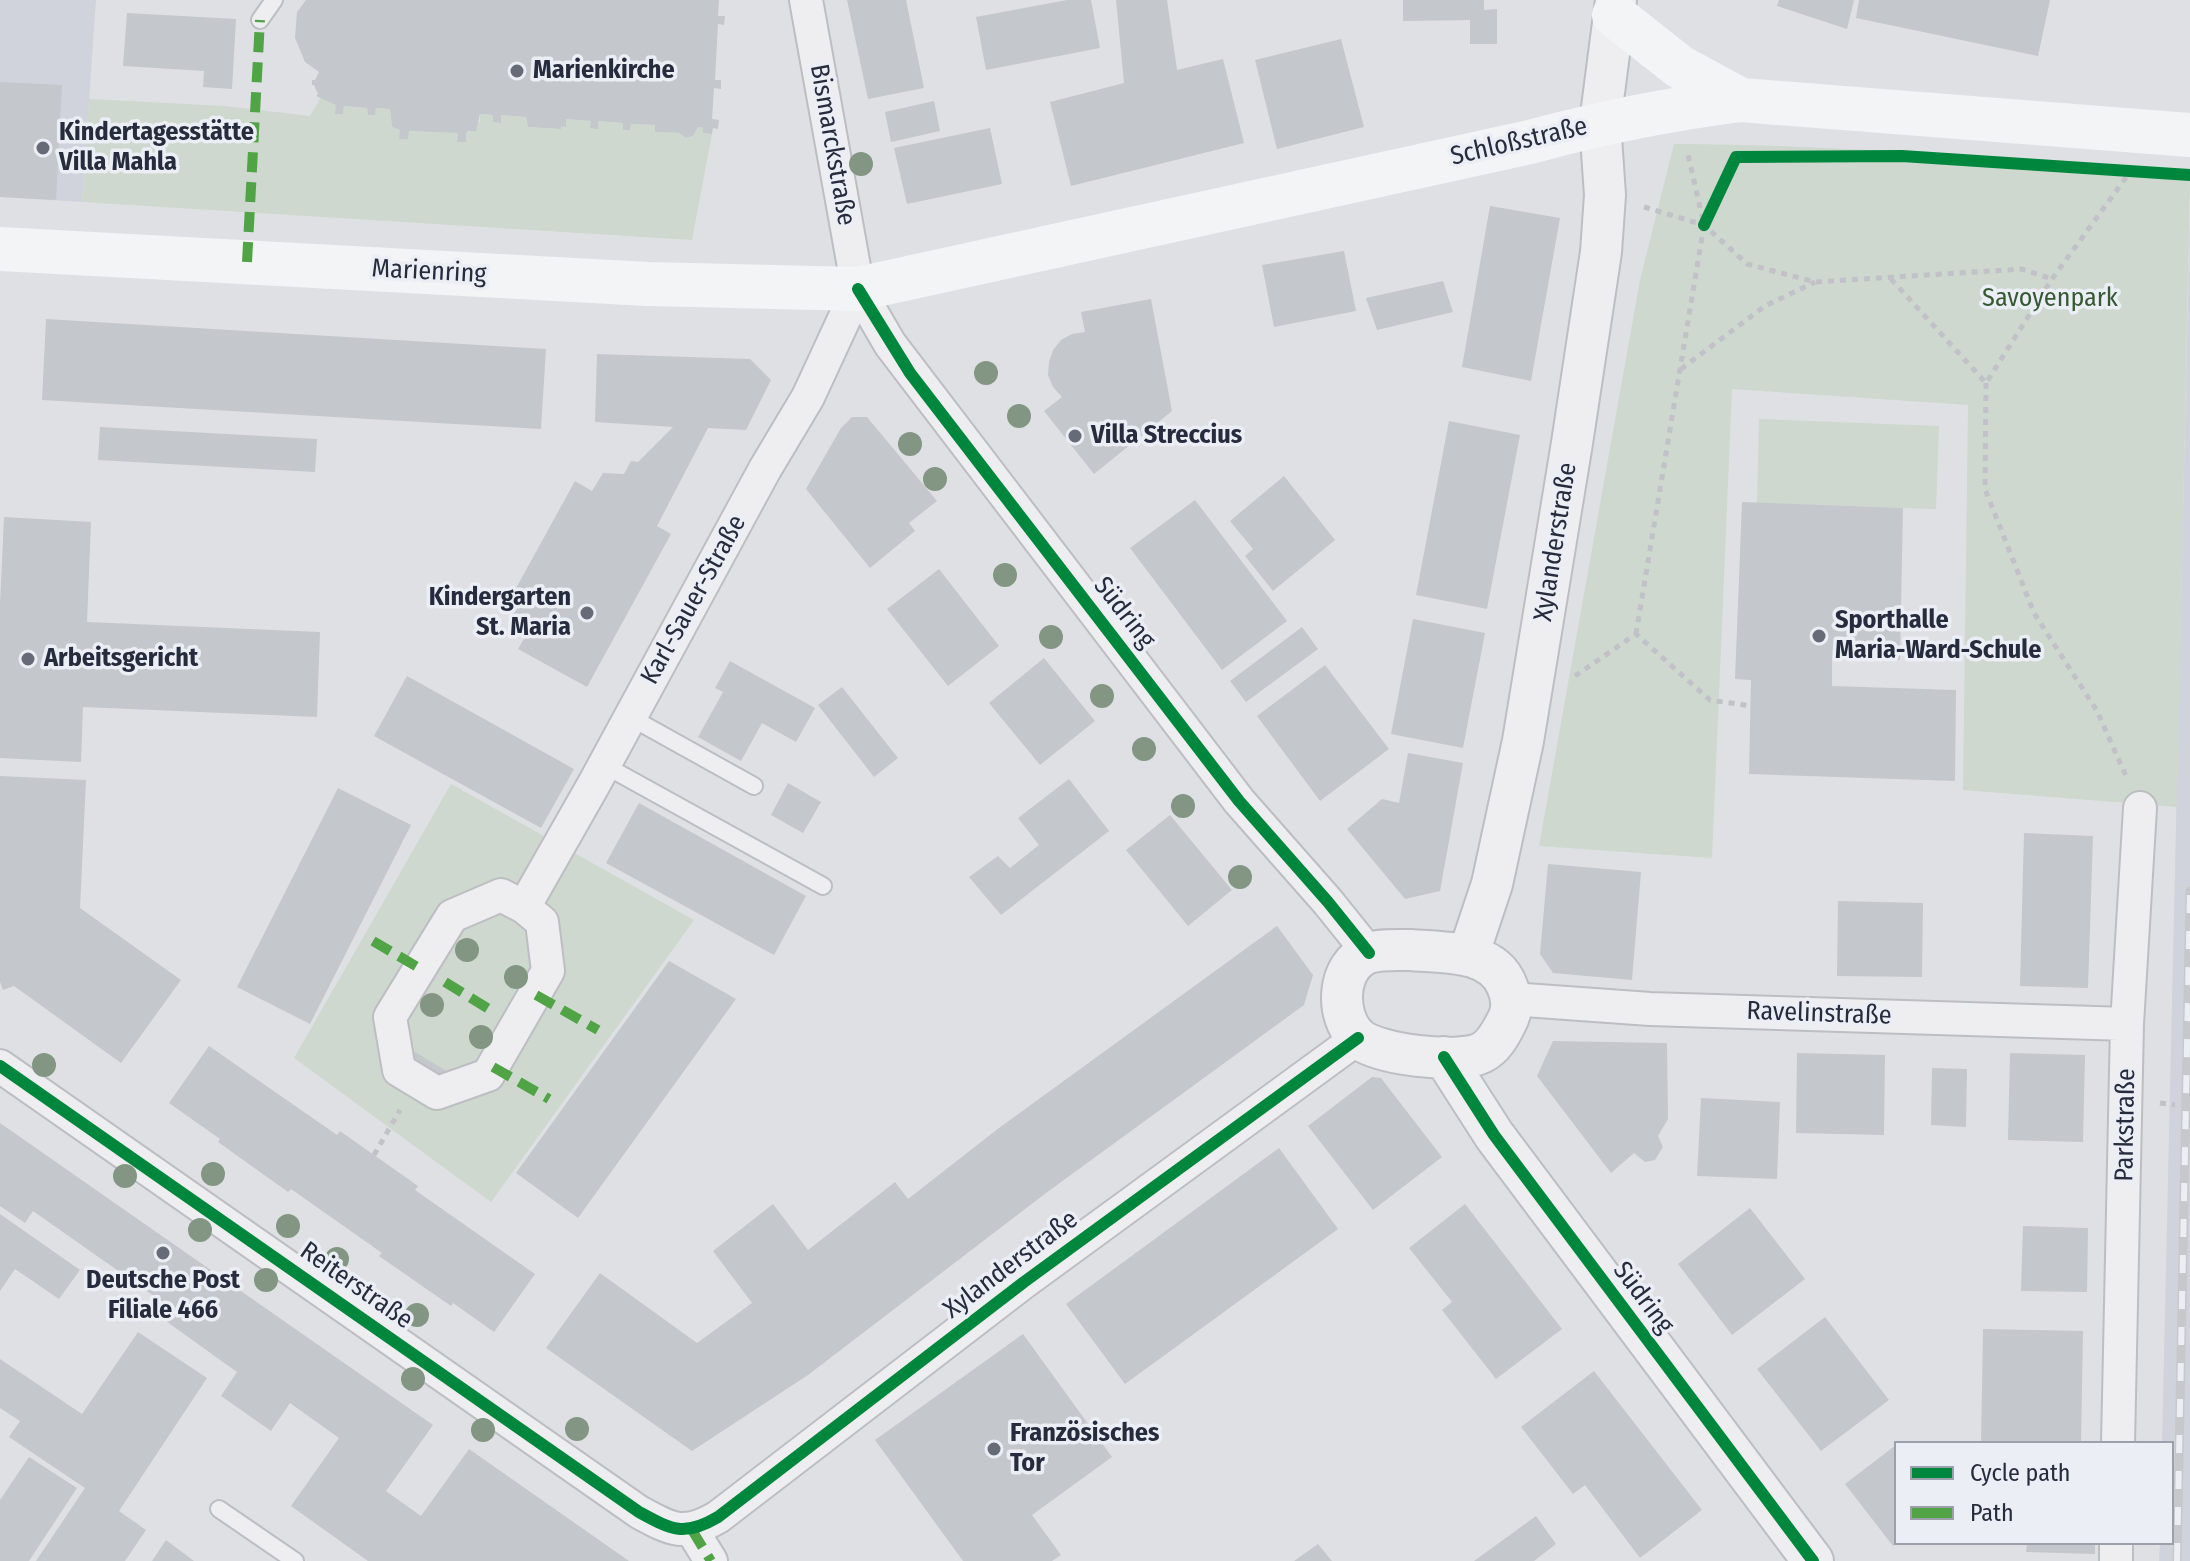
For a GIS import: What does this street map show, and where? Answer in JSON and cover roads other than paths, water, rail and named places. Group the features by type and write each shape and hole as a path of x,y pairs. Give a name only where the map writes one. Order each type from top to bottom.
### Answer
{"main road":[{"path":"1615,7 1680,67 1741,100"},
{"name":"Schloßstraße","path":"858,289 1530,142 1600,123 1677,108 1741,100 2190,135"},
{"name":"Marienring","path":"0,249 648,284 858,289"}],"street":[{"name":"Bismarckstraße","path":"806,0 858,289"},
{"name":"Xylanderstraße","path":"1468,956 1492,884 1523,741 1601,252 1605,195 1600,123 1615,7"},
{"name":"Karl-Sauer-Straße","path":"524,907 765,469 808,397 858,289"},
{"name":"Südring","path":"858,289 910,373 1239,801 1369,953"},
{"name":"Parkstraße","path":"2118,1441 2127,1024 2140,808"},
{"path":"501,895 524,907 542,922 548,971 488,1075 437,1093 399,1070 390,1017 452,916 501,895"},
{"path":"1410,950 1468,956 1500,971 1511,999 1510,1015 1505,1025 1495,1042 1484,1052 1471,1057 1444,1057 1377,1048 1358,1038 1345,1017 1341,1001 1343,987 1354,965 1369,953 1410,950"},
{"name":"Ravelinstraße","path":"1511,999 1650,1009 2127,1024"},
{"name":"Xylanderstraße","path":"692,1530 718,1517 1024,1282 1358,1038"},
{"name":"Südring","path":"1444,1057 1494,1135 1813,1561"},
{"name":"Reiterstraße","path":"0,1066 639,1512 666,1527 692,1530"},
{"path":"692,1530 711,1561"}],"lane":[{"path":"260,20 274,0"},
{"path":"630,717 754,786"},
{"path":"604,765 823,886"},
{"path":"219,1509 295,1561"}],"railway":[{"path":"2177,1561 2190,891"}],"place":[{"name":"Marienkirche","path":"517,71"},
{"name":"Kindertagesstätte Villa Mahla","path":"43,148"},
{"name":"Villa Streccius","path":"1075,436"},
{"name":"Kindergarten St. Maria","path":"587,613"},
{"name":"Sporthalle Maria-Ward-Schule","path":"1819,636"},
{"name":"Arbeitsgericht","path":"28,659"},
{"name":"Deutsche Post Filiale 466","path":"163,1253"},
{"name":"Französisches Tor","path":"994,1449"}],"park label":[{"name":"Savoyenpark","path":"2050,299"}]}
